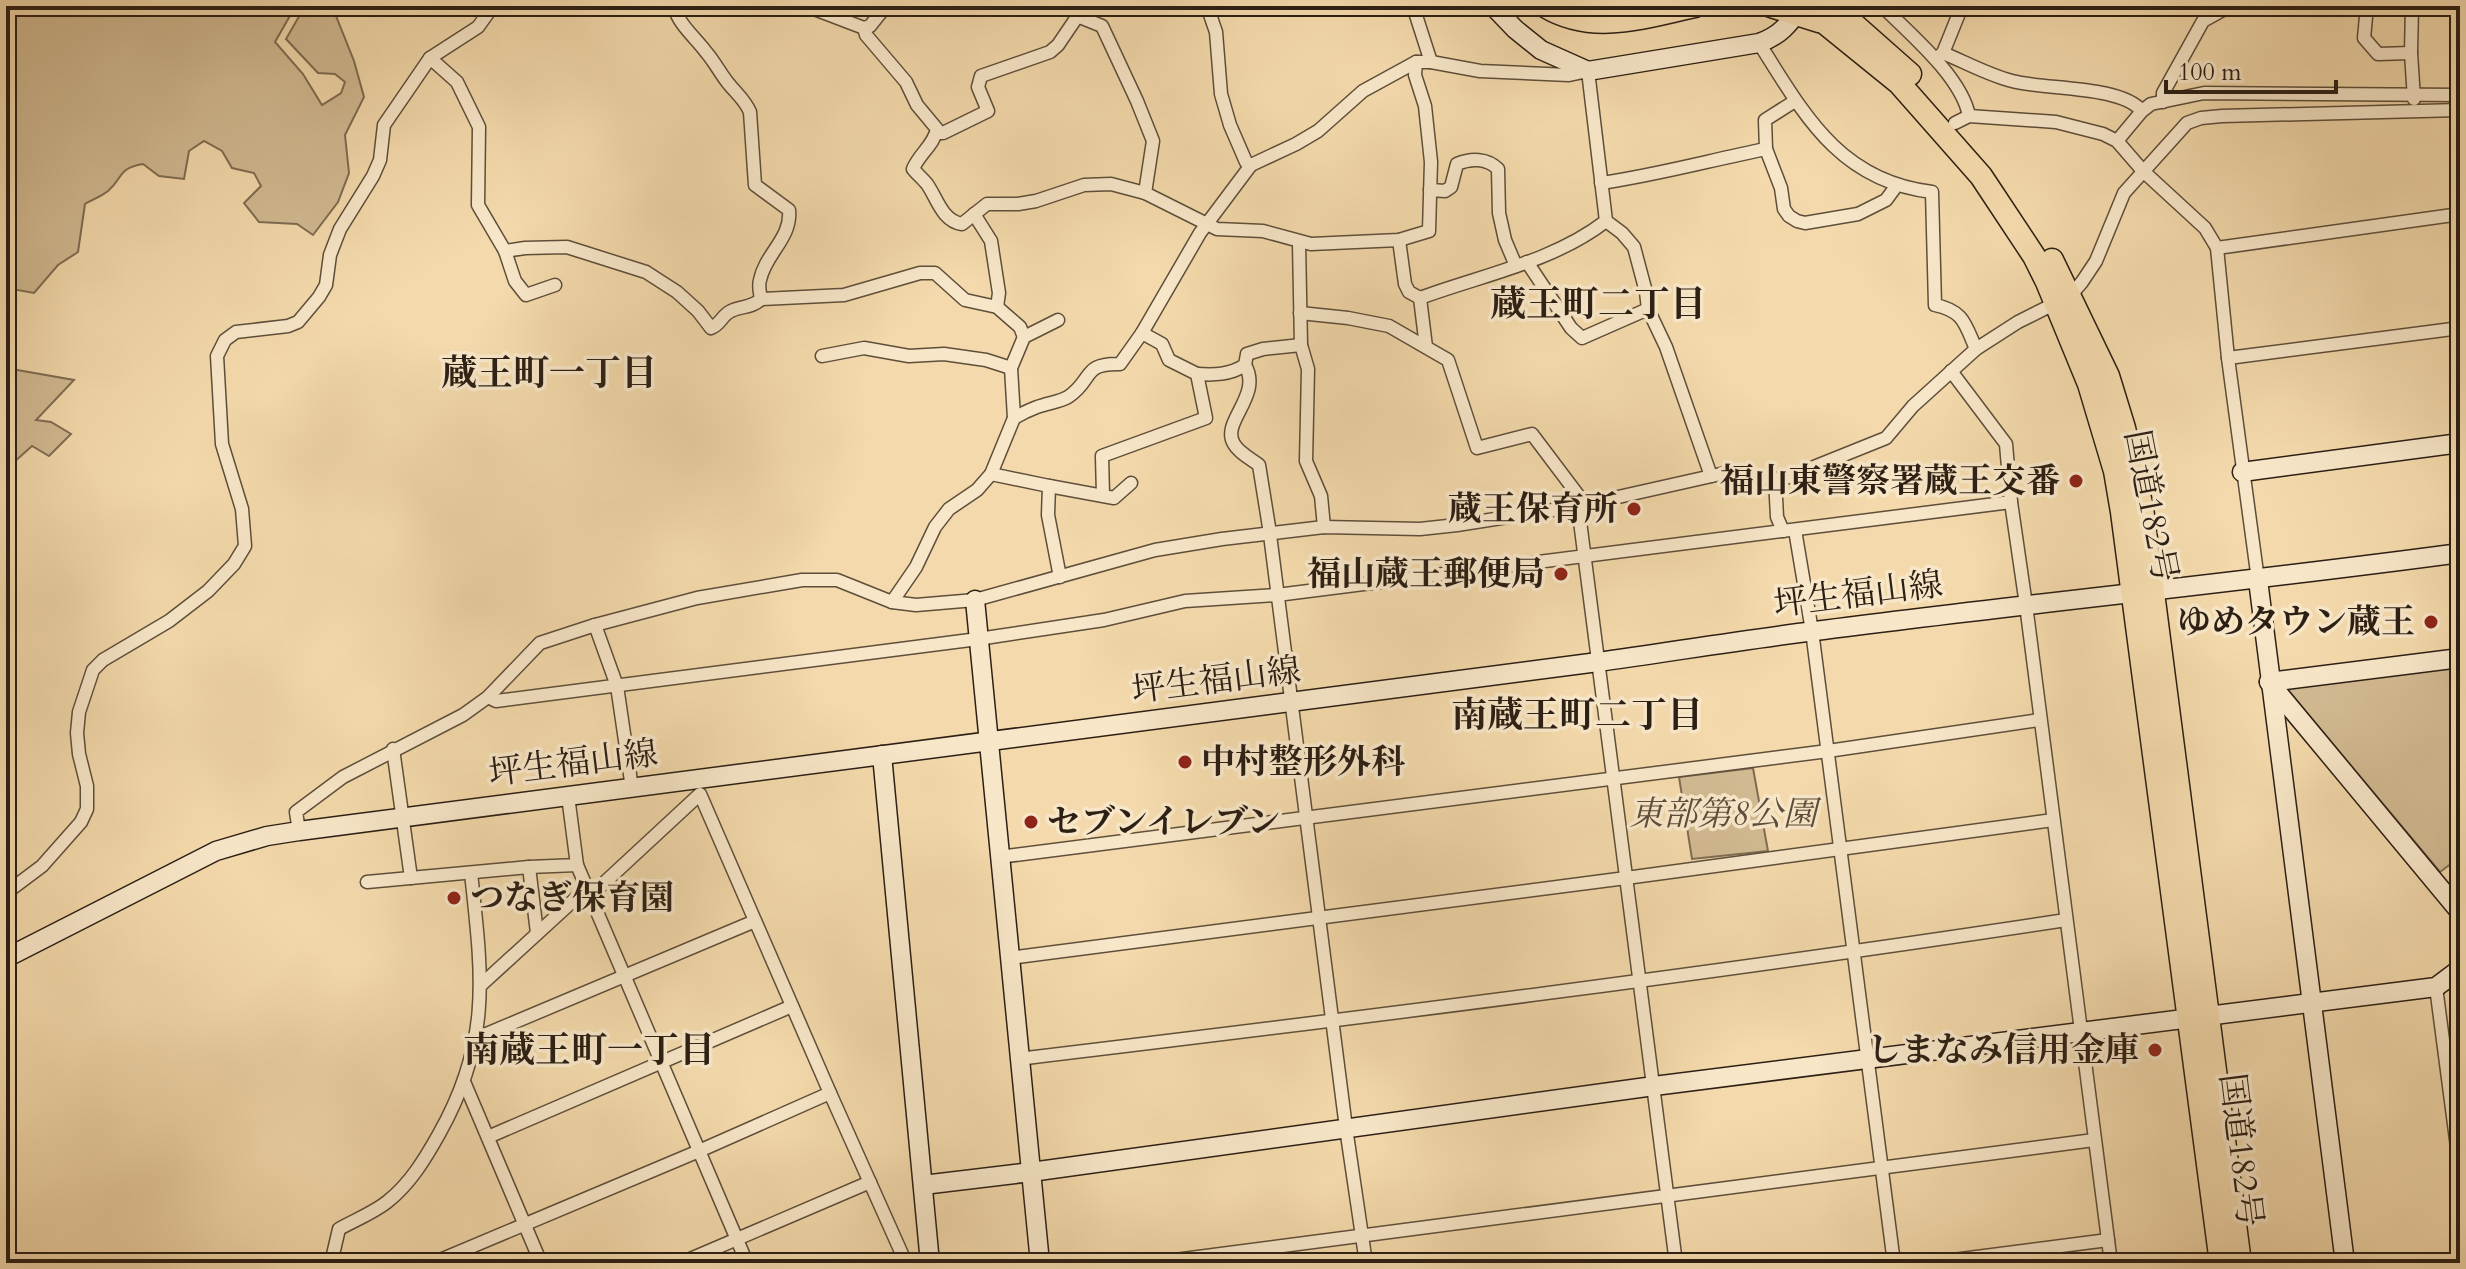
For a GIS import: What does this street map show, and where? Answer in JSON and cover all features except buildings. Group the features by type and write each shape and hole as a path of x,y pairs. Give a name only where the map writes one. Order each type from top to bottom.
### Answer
{"highway":[{"path":"1545,6 1557,14 1584,22 1613,23 1695,6"},
{"path":"1570,6 1585,10 1611,6"},
{"path":"1771,6 1833,11"},
{"name":"国道182号","path":"1833,11 1962,120 2060,273 2063,300"},
{"name":"国道182号","path":"1833,11 1981,176 2063,300 2108,376 2124,428 2142,508 2144,591 2198,1017 2221,1263"},
{"name":"国道182号","path":"2198,1017 2240,1263"}],"street":[{"path":"6,893 42,866 81,822 87,809 87,786 77,733 79,712 93,670 103,660 169,621 208,591 234,564 245,546 242,509 222,444 217,356 225,340 236,332 298,322 319,297 326,285 330,255 340,229 380,160 384,125 430,58 478,27 493,6"},
{"path":"674,6 683,25 746,102 750,112 755,185 789,210 786,232 764,268 759,283 761,299"},
{"path":"811,6 864,28 870,26 886,6"},
{"path":"1207,6 1216,32 1221,94 1230,125 1246,162 1251,165"},
{"path":"1413,6 1431,62"},
{"path":"1493,6 1541,50 1588,71"},
{"path":"1882,6 1939,56 1967,104 1962,120 2056,122 2088,129 2117,141 2143,171 2205,228 2217,248 2242,472 2345,1263"},
{"path":"1939,56 1962,6"},
{"path":"2163,102 2163,93 2207,12 2230,6"},
{"path":"2367,6 2364,38 2378,54 2411,53"},
{"path":"2412,6 2414,111"},
{"path":"1014,418 1065,399 1075,392 1094,368 1102,364 1120,364 1206,225 1251,165 1318,131 1363,91 1416,62 1480,71 1569,75 1759,43 1783,31 1801,9"},
{"path":"937,133 988,111 978,87 981,76 1050,52 1058,45 1079,10"},
{"path":"1079,10 1082,18 1102,26 1153,141 1145,193"},
{"path":"864,28 866,35 906,82 917,105 937,133"},
{"path":"1759,43 1795,101 1839,153 1897,185 1932,192 1935,305 1959,313 1976,349"},
{"path":"1939,56 2011,81 2111,94 2137,104 2142,111"},
{"path":"430,58 457,82 479,127 478,205 505,251 515,281 526,295 555,285"},
{"path":"937,133 918,157 913,169 954,223 962,224 987,204 1036,201 1084,185 1111,184 1145,193 1217,229 1263,231 1311,244 1399,240 1429,231 1431,162 1425,106 1415,75 1416,62"},
{"path":"1588,71 1606,221 1634,247 1648,309 1666,347 1711,476"},
{"path":"2117,141 2151,104 2204,93 2460,95"},
{"path":"1795,101 1765,120 1766,149 1781,188 1784,209 1789,216 1805,223 1858,214 1886,200 1897,185"},
{"path":"299,831 296,812 343,777 463,715 488,697 540,643 697,598 802,580 837,580 892,602 916,605 975,600 1155,550 1222,539 1324,527 1420,529 1578,506 1711,476 1734,473 1775,479 1789,477 1886,438 1913,406 1976,349 2018,322 2063,300 2082,282 2096,261 2124,193 2187,123 2201,118 2460,110"},
{"path":"1601,183 1649,176 1766,149"},
{"path":"1430,190 1445,191 1451,187 1457,164 1483,160 1491,162 1498,169 1499,213 1505,240 1571,328 1582,338 1648,309"},
{"path":"974,214 991,241 999,293 997,307"},
{"path":"2217,248 2460,214"},
{"path":"1399,240 1405,284 1409,292 1420,298 1522,264 1588,234 1606,221"},
{"path":"1299,243 1301,345 1308,369 1306,461 1321,496 1324,527"},
{"path":"505,251 567,247 646,272 677,292 711,328 717,326 728,312 756,304 761,299 844,295 920,273 935,273 965,300 997,307 1020,327 1024,337"},
{"path":"1420,298 1426,347"},
{"path":"1300,313 1389,326 1448,360 1477,448 1532,434 1578,495 1676,1263"},
{"path":"892,602 916,567 935,527 949,509 977,490 991,474 1014,418 1011,368 1024,337 1058,320"},
{"path":"2228,358 2460,328"},
{"path":"1142,333 1162,344 1169,360 1197,374 1219,375 1245,365"},
{"path":"1301,345 1247,354 1245,365 1250,389 1231,432 1237,448 1259,465 1366,1263"},
{"path":"822,356 864,348 909,356 944,354 986,360 1011,368"},
{"path":"1951,371 2006,444 2011,502 2111,1263"},
{"path":"1103,495 1102,456 1206,418 1197,374"},
{"path":"2242,472 2460,443"},
{"path":"991,474 1114,498 1131,483"},
{"path":"1775,479 1777,517 1789,531 1812,631 1894,1263"},
{"path":"1049,486 1048,515 1060,577"},
{"path":"488,697 496,701 978,639 1104,620 1185,601 1277,595 2011,502"},
{"name":"坪生福山線","path":"6,958 216,851 267,836 1598,662 1812,631 2258,580 2460,553"},
{"path":"975,600 1040,1263"},
{"path":"595,625 617,686 632,788"},
{"path":"2269,682 2460,658"},
{"path":"2269,682 2460,912"},
{"path":"999,857 1828,751 2039,720"},
{"path":"393,749 411,878"},
{"path":"882,755 930,1263"},
{"path":"481,985 700,794 906,1263"},
{"path":"568,796 577,865 747,1263"},
{"path":"1009,958 2053,820"},
{"path":"367,882 577,865"},
{"path":"529,867 537,933"},
{"path":"331,1263 339,1229 384,1204 406,1184 431,1148 465,1084 477,1038 481,985 471,873"},
{"path":"1018,1059 1332,1022 1854,952 2066,920"},
{"path":"477,1038 755,921"},
{"path":"923,1185 1654,1086 2436,987 2460,969"},
{"path":"2436,987 2458,1132 2460,1170"},
{"path":"488,1137 792,1006"},
{"path":"465,1084 541,1263"},
{"path":"433,1263 830,1093"},
{"path":"1152,1263 2094,1140"},
{"path":"681,1263 870,1182"},
{"path":"1930,1263 2108,1240"}],"green space":[{"path":"6,6 290,6 291,14 275,42 303,74 322,105 341,93 345,82 335,74 318,73 286,39 305,6 332,6 354,61 364,97 345,135 349,173 338,202 313,235 297,224 259,222 244,203 261,186 254,173 232,168 222,151 204,141 189,151 184,179 159,176 143,164 125,171 108,191 85,204 78,252 58,265 34,293 6,288"},
{"path":"6,368 74,380 36,420 51,422 71,434 49,456 32,446 13,463 6,463"},
{"path":"2460,666 2460,857 2440,872 2286,688"},
{"name":"東部第8公園","path":"1753,768 1768,851 1692,859 1679,777"}],"place":[{"name":"福山東警察署蔵王交番","path":"2076,481"},
{"name":"蔵王保育所","path":"1634,509"},
{"name":"福山蔵王郵便局","path":"1561,574"},
{"name":"ゆめタウン蔵王","path":"2431,622"},
{"name":"中村整形外科","path":"1185,762"},
{"name":"セブンイレブン","path":"1031,822"},
{"name":"つなぎ保育園","path":"454,898"},
{"name":"しまなみ信用金庫","path":"2155,1050"}],"district":[{"name":"蔵王町二丁目","path":"1598,304"},
{"name":"蔵王町一丁目","path":"549,373"},
{"name":"南蔵王町二丁目","path":"1577,715"},
{"name":"南蔵王町一丁目","path":"589,1050"}]}
